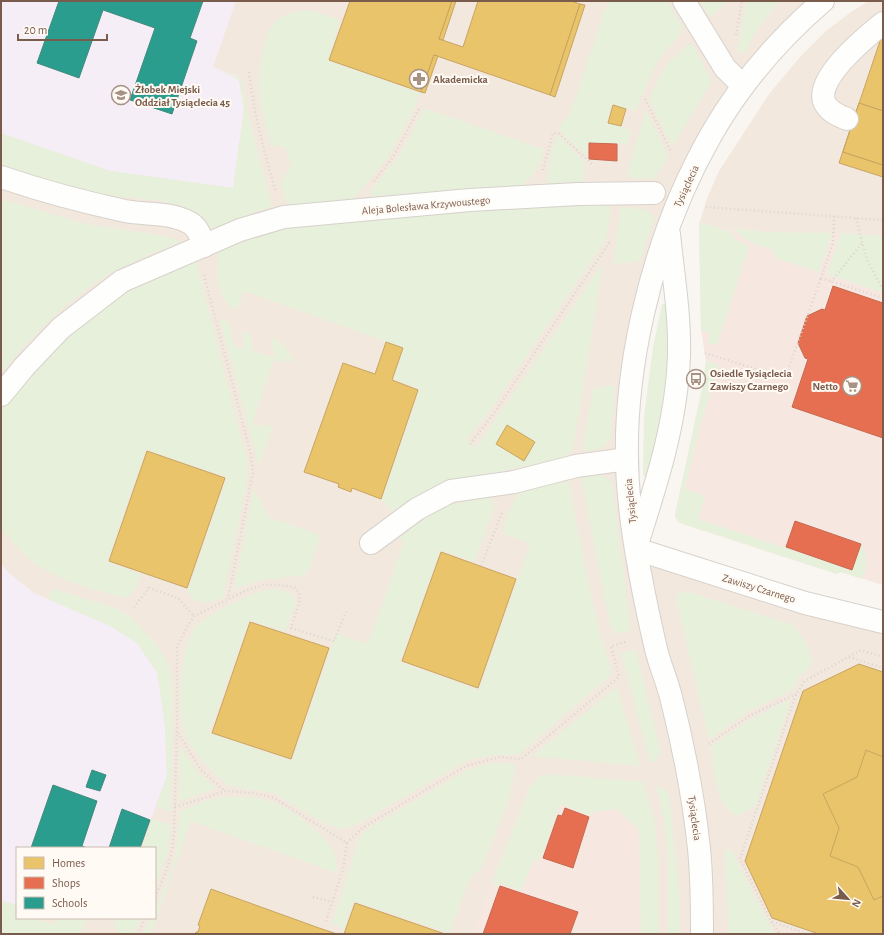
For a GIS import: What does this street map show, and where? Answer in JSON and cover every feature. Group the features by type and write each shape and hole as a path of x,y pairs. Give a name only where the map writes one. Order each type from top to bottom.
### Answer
{"street":[{"path":"684,1 725,68 744,86"},
{"name":"Tysiąclecia","path":"702,934 699,849 691,793 672,700 656,651 629,505 627,459 629,400 636,347 658,258 668,227 691,174 711,134 769,53 793,28 823,1"},
{"path":"847,119 835,114 826,105 824,95 830,77 852,49 883,23"},
{"path":"1,177 83,202 128,211 176,217 190,222 201,234 199,249"},
{"name":"Aleja Bolesława Krzywoustego","path":"1,395 24,367 61,328 122,281 240,230 284,217 470,200 620,192 654,193"},
{"path":"636,549 658,478 676,394 679,354 677,311 668,227"},
{"path":"371,543 417,509 451,491 514,482 576,466 627,459"},
{"name":"Zawiszy Czarnego","path":"636,549 805,603 883,622"}],"path":[{"path":"736,38 742,1"},
{"path":"249,72 253,104 263,147 284,217"},
{"path":"645,99 674,157"},
{"path":"349,211 393,157 420,107"},
{"path":"536,196 553,133 558,133 592,165 598,166"},
{"path":"699,206 883,220"},
{"path":"708,353 785,378 833,243 834,216"},
{"path":"856,218 867,260 883,290"},
{"path":"470,444 492,416 612,240"},
{"path":"831,282 862,242"},
{"path":"199,249 200,259 251,455 254,472 228,599"},
{"path":"821,278 883,298"},
{"path":"481,566 514,482"},
{"path":"156,895 164,877 171,855 174,834 177,732 177,647 186,627 194,616 228,599 263,585 294,587 299,592 300,600 291,628 334,641 346,612"},
{"path":"134,607 149,588 178,598 194,616"},
{"path":"326,920 343,869 347,843 362,828 466,766 500,757 521,759 619,677 611,646 633,640"},
{"path":"780,934 770,921 740,859 796,694 805,681 860,650 883,657"},
{"path":"848,656 883,668"},
{"path":"705,747 749,716 796,694"},
{"path":"177,732 202,770 226,791"},
{"path":"175,806 226,791 254,793 274,798 347,843"},
{"path":"313,897 332,902"},
{"path":"138,934 145,919"},
{"path":"770,921 807,934"}],"shaded area":[{"path":"1,1 812,1 704,130 665,206 656,231 625,535 883,616 883,934 1,934"},
{"name":"Żłobek Miejski Oddział Tysiąclecia 45","path":"1,1 236,1 213,67 238,76 244,109 233,188 110,171 1,133"},
{"path":"869,1 883,1 883,236 841,233 763,232 735,228 731,232 700,222 707,198 719,171 769,94 800,57 827,30"},
{"path":"699,222 731,232 735,228 763,232 841,233 883,236 883,585 841,572 837,574 680,523 676,519 675,515 703,384 706,361 701,330"},
{"path":"1,563 9,573 34,593 110,626 137,643 157,672 165,725 167,776 140,847 16,847 16,905 1,901"},
{"path":"549,774 614,782 643,798 657,934 472,934 530,786 539,777"}],"green space":[{"path":"610,1 667,1 682,26 680,34 657,62 635,111 612,104 606,123 631,130 627,144 588,142 587,154 583,154 559,130 562,122 570,115 604,12"},
{"path":"700,1 728,1 710,17"},
{"path":"748,1 779,1 757,30 744,53 737,51 746,3"},
{"path":"299,11 313,11 340,20 328,61 420,93 416,105 390,155 353,199 288,206 280,184 291,167 285,147 271,145 262,112 260,98 260,65 264,45 274,23 286,15"},
{"path":"692,42 712,82 672,147 649,100 661,74 670,61"},
{"path":"216,69 241,78 248,114 272,207 212,229 203,218 193,210 182,206 159,201 100,194 50,181 1,164 1,133 110,171 233,188 244,109 239,80"},
{"path":"424,108 543,149 539,166 528,180 519,187 373,198 370,191 396,160 409,139"},
{"path":"646,110 668,155 655,179 626,177"},
{"path":"558,135 585,162 584,181 547,184 551,153"},
{"path":"1,199 86,224 170,237 181,242 126,265 108,275 78,296 64,307 37,333 1,374"},
{"path":"608,200 611,209 606,239 489,412 467,439 475,449 603,263 573,450 563,459 515,468 452,484 397,518 382,499 420,389 393,379 404,348 244,291 237,309 225,300 219,285 217,268 218,252 260,234 296,226"},
{"path":"621,207 647,210 655,217 640,261 613,264"},
{"path":"699,222 731,232 735,239 749,246 717,345 708,343 710,333 701,330"},
{"path":"735,228 763,232 832,233 819,272 776,258 772,250 746,240"},
{"path":"841,233 883,236 883,293 827,274"},
{"path":"196,261 248,464 247,482 223,598 205,603 193,600 188,590 227,477 146,450 107,562 141,574 134,592 126,598 89,588 64,579 42,568 31,560 1,529 1,412 54,351 84,323 125,291"},
{"path":"662,304 668,304 668,349 658,433 649,477 643,476 644,416 653,348"},
{"path":"220,319 229,323 234,346 245,349 242,331 250,334 253,351 275,358 271,337 282,344 295,361 273,361 252,425 273,426 259,466"},
{"path":"706,361 719,365 700,426 685,489 705,496 698,519 852,570 861,544 866,557 865,570 862,579 841,572 837,574 680,523 676,519 675,515 703,384"},
{"path":"611,385 615,387 611,439 600,449 582,451 593,389"},
{"path":"601,474 612,482 631,631 620,633 614,632 610,625 581,478"},
{"path":"569,481 593,603 612,674 518,755 490,756 477,758 463,763 359,823 342,829 329,825 277,795 264,791 230,786 214,774 203,762 186,736 183,726 180,699 182,669 188,642 192,632 205,619 229,605 266,590 281,590 293,596 296,601 285,632 249,620 209,733 292,761 336,634 368,644 404,542 400,540 407,527 441,507 490,496 495,506 474,562 440,550 400,662 479,690 530,544 503,533 505,521 510,509 516,498 525,489 533,486"},
{"path":"254,488 268,517 316,533 320,538 309,570 304,575 257,581 234,590"},
{"path":"52,588 115,608 130,616 152,639 164,655 171,672 173,690 171,812 156,806 167,776 165,725 157,672 137,643 110,626 48,599"},
{"path":"686,591 793,625 810,652 812,663 810,668 799,676 794,689 749,711 709,740 676,598 679,593"},
{"path":"636,650 661,752 656,761 650,763 621,653"},
{"path":"617,687 640,766 532,756"},
{"path":"786,701 789,702 789,706 755,807 737,816 729,811 720,795 710,747 749,720"},
{"path":"180,746 199,774 214,786 214,789 179,801"},
{"path":"491,763 516,764 508,802 481,869 470,878 449,933 354,901 344,929 332,924 358,842 364,831 467,770"},
{"path":"549,774 643,782 654,818 658,854 658,934 641,934 639,830 617,809 593,812 589,815 560,804 541,858 533,862 521,891 501,883 496,888 493,880 530,786 539,777"},
{"path":"656,786 668,792 670,802 680,902 680,934 668,934 668,859 661,804"},
{"path":"224,797 248,797 266,800 280,805 311,825 324,838 333,850 337,873 191,821 151,934 143,934 150,919 156,919 158,902 172,869 177,845 179,812 206,800"},
{"path":"152,819 171,825 168,851 156,885 156,847 142,847"},
{"path":"725,849 730,850 733,853 774,934 728,934"},
{"path":"1,901 16,905 16,919 36,919 53,925 56,919 86,919 80,934 9,934 1,931"},
{"path":"116,919 140,919 133,934 119,933 114,924"}],"building: Homes":[{"path":"350,1 452,1 439,39 463,47 478,1 571,1 580,4 550,95 434,55 421,92 329,60"},
{"path":"452,1 456,1 443,40 439,39"},
{"path":"580,4 585,5 555,97 550,95"},
{"path":"883,32 883,111 859,103"},
{"path":"434,55 438,56 425,93 421,92"},
{"path":"859,103 883,111 883,165 843,152"},
{"path":"613,105 626,109 621,126 608,123"},
{"path":"854,119 843,152 883,165 883,177 839,163"},
{"path":"386,342 403,348 392,380 418,390 381,499 352,488 351,492 338,487 339,484 304,472 343,363 375,374"},
{"path":"507,425 535,442 524,461 496,444"},
{"path":"147,451 225,478 187,588 109,561"},
{"path":"441,552 516,579 478,688 402,661"},
{"path":"250,622 329,648 291,759 212,733"},
{"path":"859,664 883,672 883,934 819,934 772,918 745,861 803,691"},
{"path":"866,750 883,757 883,896 874,900 858,867 830,856 839,828 823,794 857,777"},
{"path":"211,889 337,934 195,934 198,932 200,926 198,925"},
{"path":"355,903 445,934 344,934"}],"building: Shops":[{"path":"589,143 617,144 617,161 589,159"},
{"path":"833,286 883,303 883,438 792,407 808,359 805,358 798,343 807,316 822,309 825,310"},
{"path":"795,521 861,544 852,570 786,547"},
{"path":"565,808 589,817 573,868 543,858 558,815 562,816"},
{"path":"500,886 578,912 570,934 483,934"}],"building: Schools":[{"path":"59,1 203,1 190,38 197,41 172,114 130,100 155,28 103,10 79,78 37,63"},
{"path":"92,770 106,775 100,791 86,787"},
{"path":"53,785 97,801 82,846 84,847 31,847"},
{"path":"122,809 150,820 140,847 109,847"}],"place":[{"name":"Akademicka","path":"419,79"},
{"name":"Żłobek Miejski Oddział Tysiąclecia 45","path":"121,95"},
{"name":"Osiedle Tysiąclecia Zawiszy Czarnego","path":"696,379"},
{"name":"Netto","path":"852,386"}]}
